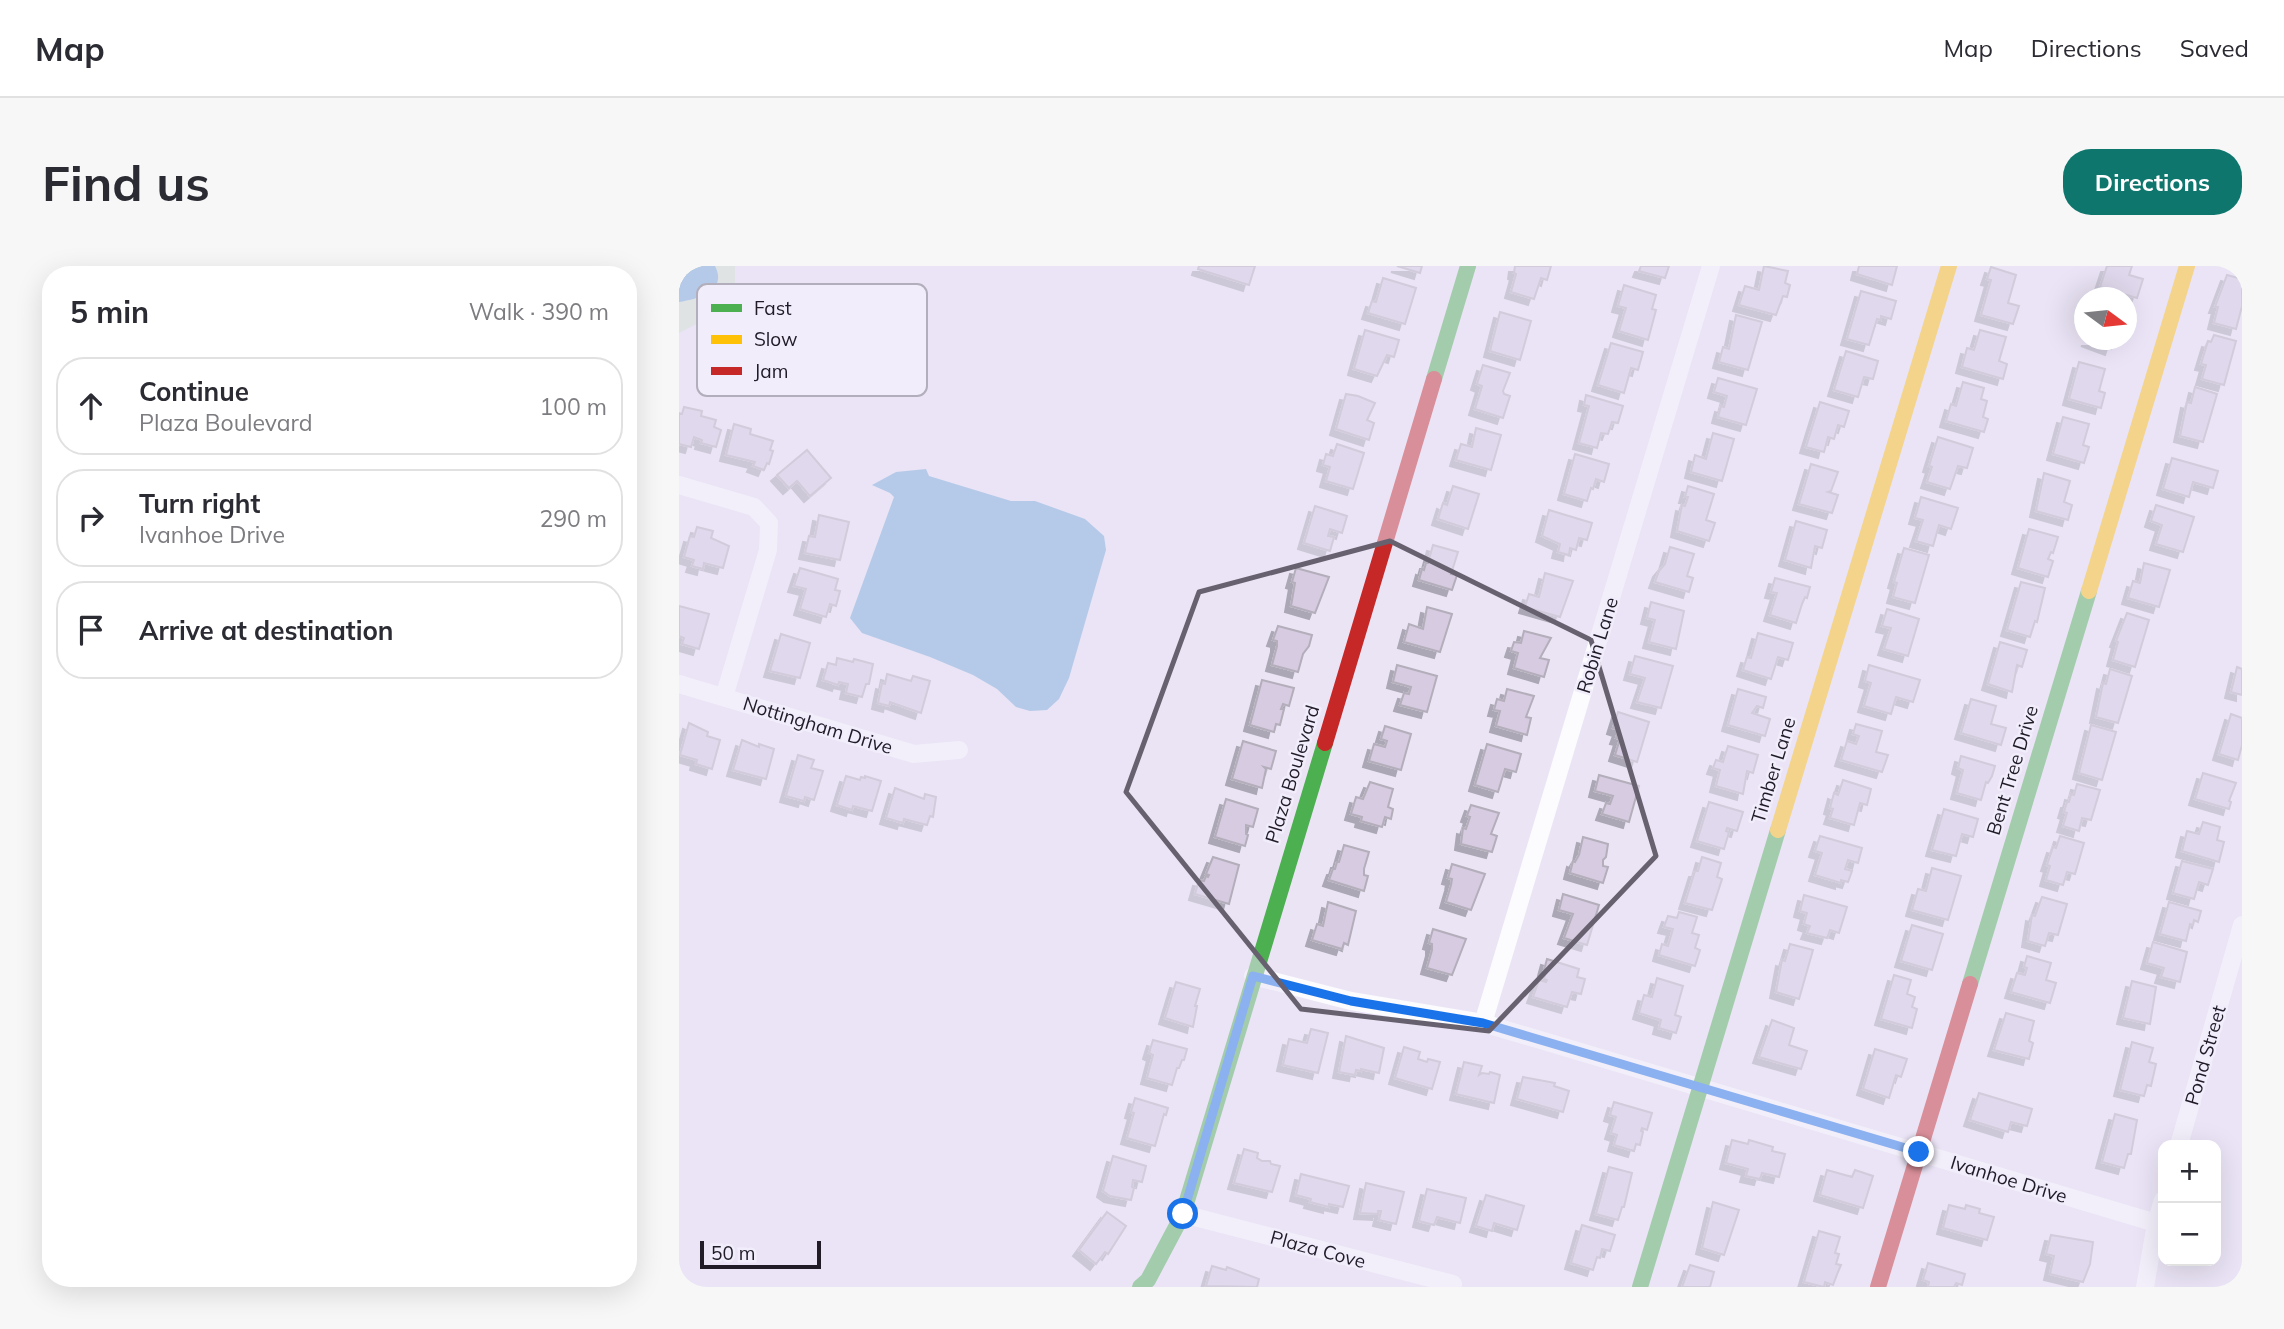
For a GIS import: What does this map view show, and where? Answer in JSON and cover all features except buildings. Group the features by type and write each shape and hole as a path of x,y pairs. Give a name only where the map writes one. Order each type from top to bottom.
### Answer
{"street":[{"name":"Plaza Boulevard","path":"1140,1287 1148,1280 1183,1214 1468,266"},
{"name":"Robin Lane","path":"1483,1023 1711,266"},
{"name":"Timber Lane","path":"1640,1287 1949,266"},
{"name":"Bent Tree Drive","path":"1878,1287 2187,266"},
{"path":"679,485 754,507 769,523 768,550 724,697"},
{"name":"Nottingham Drive","path":"679,684 914,754 959,750"},
{"name":"Pond Street","path":"2180,1140 2241,931"},
{"name":"Ivanhoe Drive","path":"1253,976 1351,1001 1483,1023 2157,1223"},
{"path":"2145,1287 2162,1203"},
{"name":"Plaza Cove","path":"1183,1214 1453,1284"}],"highlighted area":[{"path":"1390,541 1591,640 1656,856 1489,1031 1301,1009 1126,792 1199,592"}],"green space":[{"path":"679,266 735,266 735,284 697,284 697,324 679,333"}],"water":[{"path":"679,266 715,266 718,275 717,284 697,284 697,298 679,302"},
{"path":"926,469 929,476 1011,501 1035,501 1085,519 1104,536 1106,550 1069,678 1059,699 1047,710 1030,711 1016,707 997,689 973,675 862,633 850,618 894,497 872,485 896,472"}],"traffic: fast":[{"path":"1434,379 1468,266"},
{"path":"1970,984 2089,591"},
{"path":"1140,1287 1148,1280 1183,1214 1325,743"},
{"path":"1640,1287 1778,830"}],"traffic: slow":[{"path":"1778,830 1949,266"},
{"path":"2089,591 2187,266"}],"traffic: jam":[{"path":"1325,743 1434,379"},
{"path":"1878,1287 1970,984"}],"route":[{"path":"1183,1214 1253,976 1351,1001 1483,1023 1919,1152"}]}
